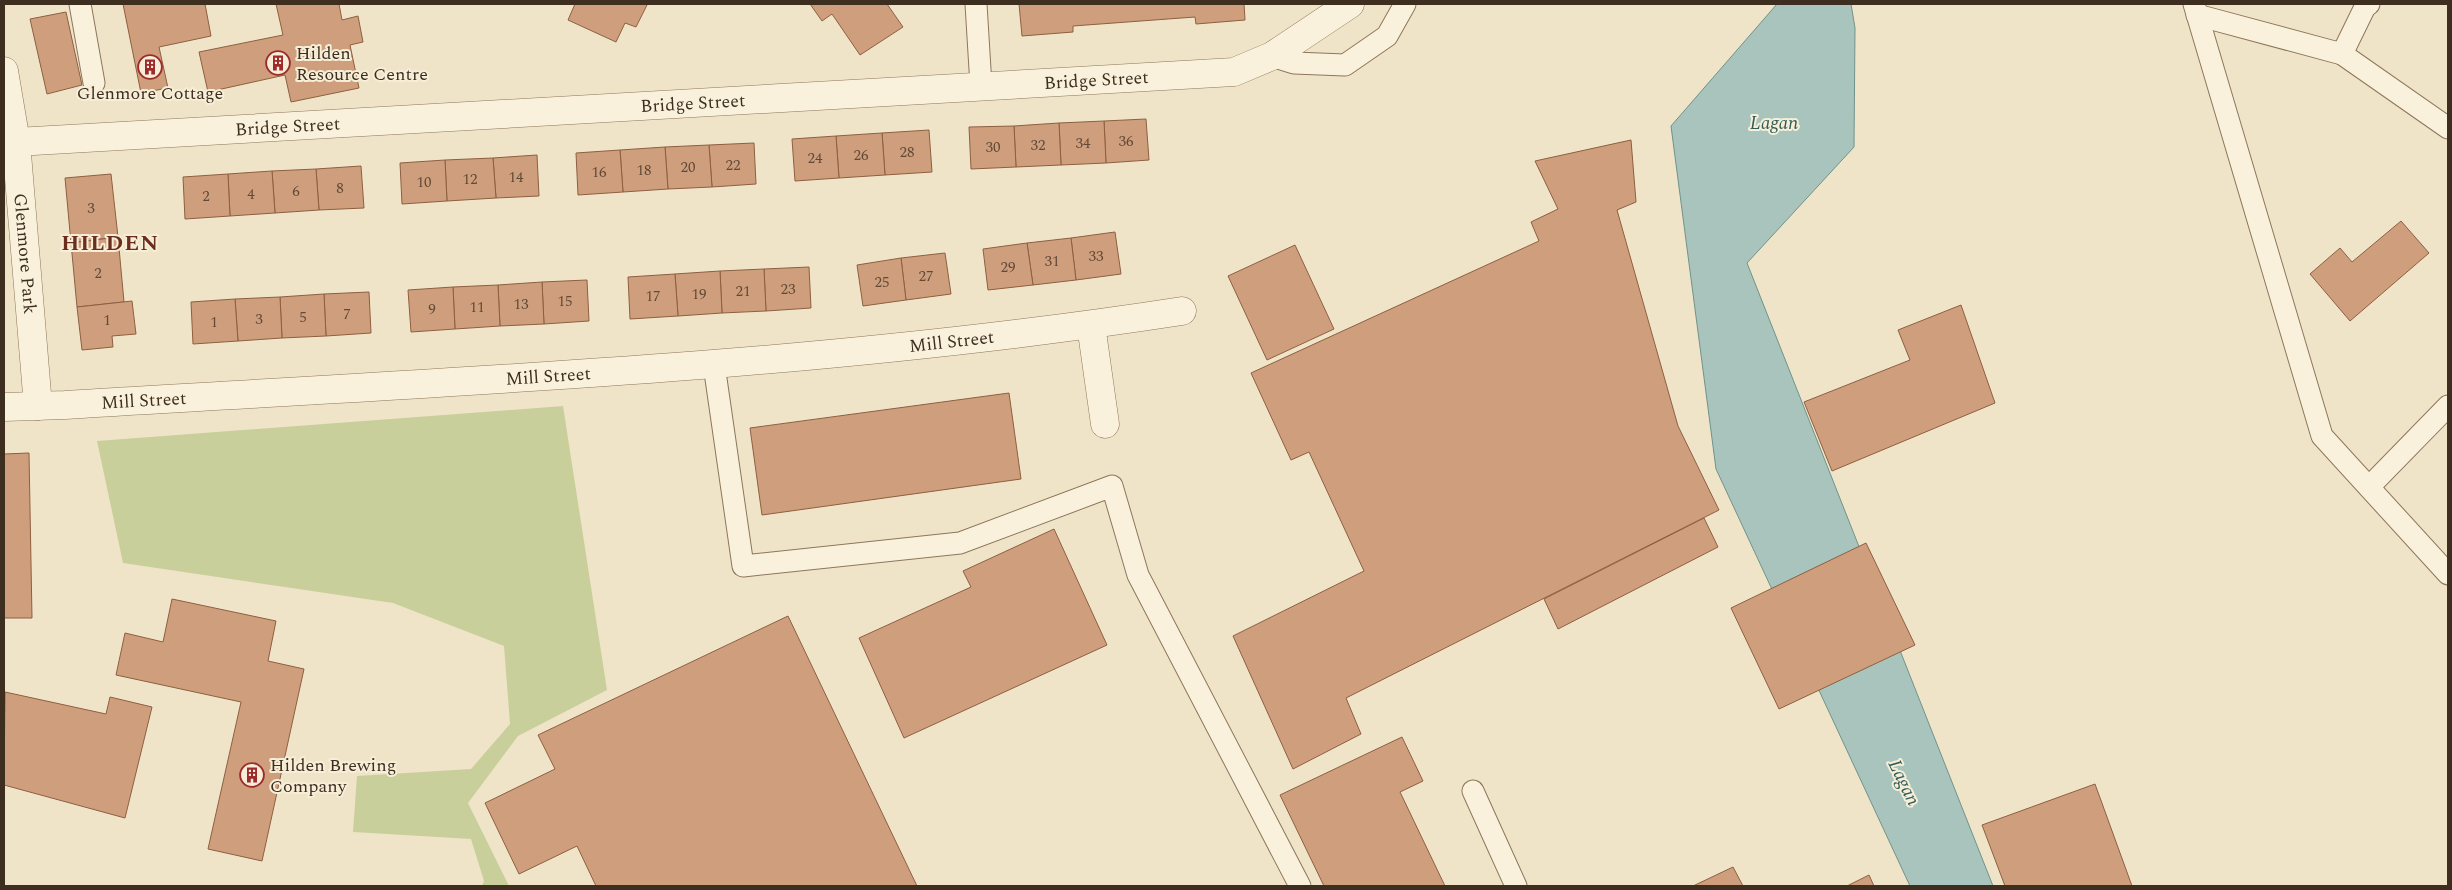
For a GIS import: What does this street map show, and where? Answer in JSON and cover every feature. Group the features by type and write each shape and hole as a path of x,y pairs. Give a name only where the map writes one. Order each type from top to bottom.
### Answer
{"street":[{"name":"Bridge Street","path":"16,142 1234,72 1272,56 1350,4"},
{"name":"Glenmore Park","path":"4,71 16,142 38,406"},
{"name":"Mill Street","path":"4,407 714,365 1091,325 1182,311"},
{"path":"1091,325 1105,424"}],"lane":[{"path":"80,4 94,83"},
{"path":"976,4 981,86"},
{"path":"1272,56 1294,64 1345,66 1387,36 1405,4"},
{"path":"2342,54 2365,7 2369,4"},
{"path":"2195,9 2342,54 2448,128"},
{"path":"2195,9 2322,436 2448,574"},
{"path":"714,365 743,566 960,543 1112,486 1138,575 1300,886"},
{"path":"2368,487 2448,406"},
{"path":"1473,791 1516,886"}],"green space":[{"path":"563,406 607,690 518,736 468,803 509,886 482,886 484,881 471,839 353,832 357,776 471,769 510,724 504,646 393,603 123,563 97,441"}],"water":[{"name":"Lagan","path":"1777,4 1851,4 1855,28 1854,147 1747,263 1993,886 1910,886 1716,469 1671,126"}],"building":[{"name":"Glenmore Cottage","path":"123,4 205,4 211,36 159,47 168,88 141,93"},
{"name":"Hilden Resource Centre","path":"276,4 339,4 342,20 358,16 363,42 350,45 359,88 291,102 285,75 208,92 199,52 283,35"},
{"path":"575,4 647,5 636,27 625,23 616,42 568,20"},
{"path":"810,4 887,4 903,27 860,55 832,14 822,21"},
{"path":"1019,4 1244,4 1245,20 1196,24 1195,17 1073,26 1073,32 1022,36"},
{"path":"66,12 82,85 47,94 30,19"},
{"path":"1146,119 1149,160 1106,163 1104,121"},
{"path":"1104,121 1106,163 1061,165 1059,123"},
{"path":"1059,123 1061,165 1016,167 1014,126"},
{"path":"1014,126 1016,167 971,169 969,127"},
{"path":"929,130 932,172 885,175 882,133"},
{"path":"882,133 885,175 839,178 836,136"},
{"path":"836,136 839,178 795,181 792,139"},
{"path":"1631,140 1636,202 1617,210 1678,426 1719,510 1346,698 1361,734 1293,769 1233,636 1364,571 1309,452 1291,460 1251,373 1539,241 1531,222 1558,209 1535,161"},
{"path":"754,143 756,184 712,187 709,145"},
{"path":"709,145 712,187 668,189 665,147"},
{"path":"665,147 668,189 623,192 620,150"},
{"path":"620,150 623,192 578,195 576,153"},
{"path":"537,155 539,196 496,198 493,158"},
{"path":"493,158 496,198 447,201 445,160"},
{"path":"445,160 447,201 402,204 400,163"},
{"path":"361,166 364,208 319,210 316,169"},
{"path":"316,169 319,210 275,213 272,171"},
{"path":"272,171 275,213 230,216 228,174"},
{"path":"111,174 118,237 71,243 65,178"},
{"path":"228,174 230,216 185,219 183,177"},
{"path":"2401,221 2429,253 2350,321 2310,274 2340,248 2352,262"},
{"path":"1115,232 1121,274 1076,280 1071,238"},
{"path":"118,237 124,302 77,307 71,243"},
{"path":"1071,238 1076,280 1033,285 1027,243"},
{"path":"1027,243 1033,285 988,290 983,249"},
{"path":"1295,245 1334,329 1267,360 1228,276"},
{"path":"945,253 951,294 906,300 901,258"},
{"path":"901,258 906,300 863,306 857,265"},
{"path":"809,267 811,308 766,311 764,269"},
{"path":"764,269 766,311 722,313 720,271"},
{"path":"720,271 722,313 678,316 675,274"},
{"path":"675,274 678,316 630,319 628,277"},
{"path":"587,280 589,321 544,324 542,282"},
{"path":"542,282 544,324 500,326 498,285"},
{"path":"498,285 500,326 455,329 453,287"},
{"path":"453,287 455,329 411,332 408,290"},
{"path":"369,292 371,333 326,336 324,294"},
{"path":"324,294 326,336 282,338 280,297"},
{"path":"280,297 282,338 238,341 235,299"},
{"path":"235,299 238,341 193,344 191,302"},
{"path":"132,301 136,334 112,336 113,347 82,350 77,307"},
{"path":"1961,305 1995,403 1832,471 1804,402 1910,360 1898,330"},
{"path":"1009,393 1021,479 762,515 750,428"},
{"path":"29,453 32,618 4,618 4,454"},
{"path":"1704,518 1718,547 1558,629 1544,599"},
{"path":"1054,529 1107,645 904,738 859,638 971,587 963,571"},
{"path":"1866,543 1915,645 1779,709 1731,608"},
{"name":"Hilden Brewing Company","path":"172,599 276,621 268,661 304,669 262,861 208,849 241,702 116,675 125,633 163,642"},
{"path":"788,616 917,886 596,886 577,846 519,874 485,803 555,769 538,735"},
{"path":"5,692 106,714 110,697 152,707 125,818 4,785"},
{"path":"1402,737 1423,781 1400,792 1445,886 1324,886 1280,795"},
{"path":"2095,784 2132,886 2005,886 1982,825"},
{"path":"1733,867 1743,886 1693,886"},
{"path":"1869,875 1874,886 1847,886"}],"place":[{"name":"Hilden Resource Centre","path":"278,63"},
{"name":"Glenmore Cottage","path":"150,67"},
{"name":"Hilden Brewing Company","path":"252,775"}],"district":[{"name":"HILDEN","path":"110,242"}]}
